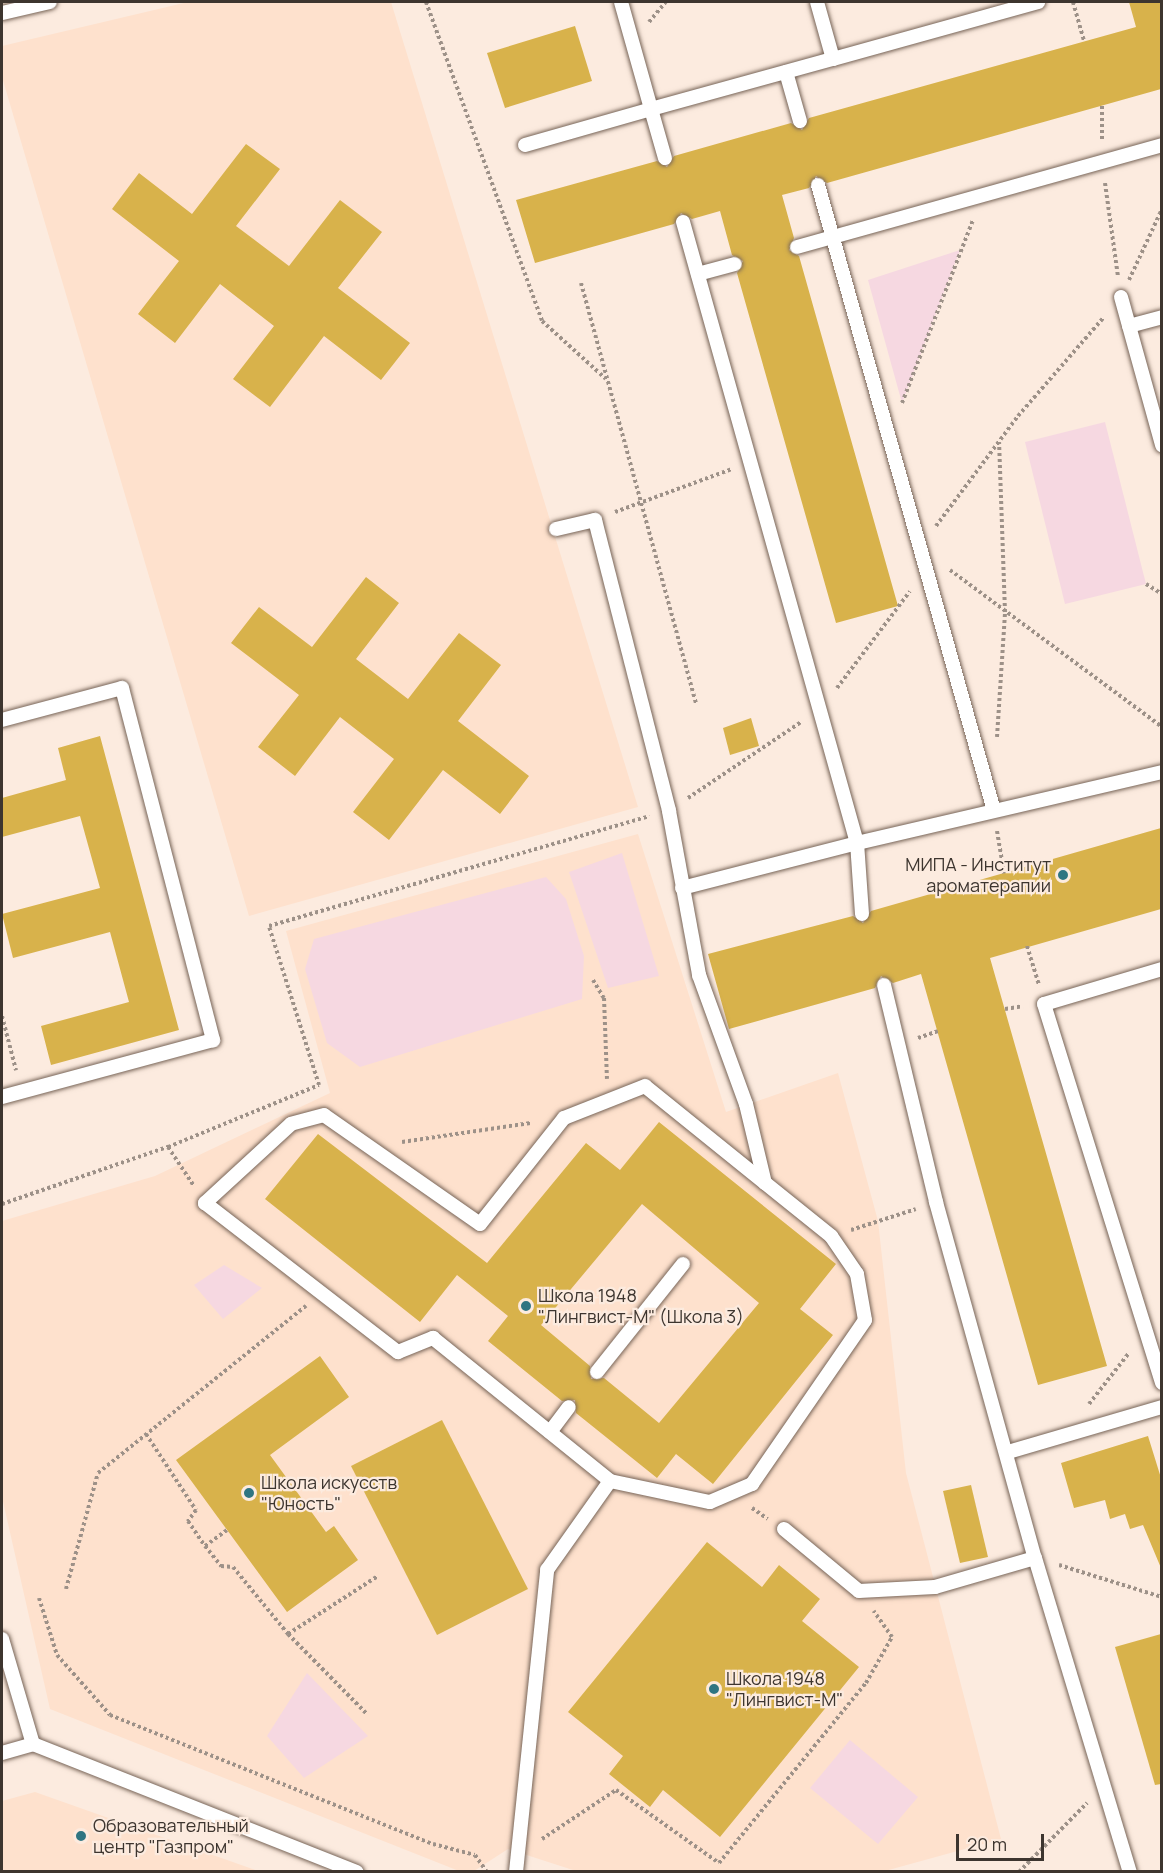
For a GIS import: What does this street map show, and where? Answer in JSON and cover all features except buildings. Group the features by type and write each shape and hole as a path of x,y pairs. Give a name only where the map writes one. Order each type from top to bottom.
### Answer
{"lane":[{"path":"2,13 50,2"},
{"path":"621,2 665,158"},
{"path":"817,2 833,59"},
{"path":"525,145 1038,2"},
{"path":"786,72 800,121"},
{"path":"797,247 1161,145"},
{"path":"818,185 993,807"},
{"path":"683,222 857,843 862,914"},
{"path":"698,274 735,264"},
{"path":"1121,297 1161,445"},
{"path":"1129,326 1161,317"},
{"path":"556,529 595,520 669,811 699,975 746,1104 765,1183"},
{"path":"2,720 122,688 213,1040 2,1096"},
{"path":"682,888 993,807 1073,796 1161,772"},
{"path":"1161,969 1044,1004 1147,1331 1161,1383"},
{"path":"884,985 936,1202 1008,1452 1035,1558 1102,1787 1130,1872"},
{"path":"645,1086 765,1183 831,1236 857,1274 865,1320 752,1485 710,1502 610,1481 433,1338 398,1352 205,1203 291,1124 324,1115 480,1224 564,1118 645,1086"},
{"path":"597,1372 683,1264"},
{"path":"550,1432 569,1407"},
{"path":"1008,1452 1161,1407"},
{"path":"516,1872 520,1853 548,1570 610,1481"},
{"path":"784,1529 859,1591 935,1587 1035,1558"},
{"path":"2,1639 33,1744"},
{"path":"2,1753 33,1744 357,1872"}],"path":[{"path":"426,2 542,321 606,380"},
{"path":"1073,2 1084,41"},
{"path":"1102,106 1102,162 1121,297"},
{"path":"890,438 984,195"},
{"path":"1161,209 1121,297 999,441 920,547 1161,727"},
{"path":"581,283 638,503 696,704"},
{"path":"996,750 1005,612 999,441"},
{"path":"595,520 750,462"},
{"path":"2,1204 168,1147 320,1086 269,926 669,811 820,709 901,606 925,565"},
{"path":"1146,584 1161,594"},
{"path":"993,807 1004,873"},
{"path":"1027,946 1044,1004"},
{"path":"593,980 604,998 608,1101"},
{"path":"2,1016 22,1091"},
{"path":"370,1147 564,1118"},
{"path":"168,1147 205,1203"},
{"path":"831,1236 936,1202"},
{"path":"66,1588 98,1473 322,1293"},
{"path":"1065,1435 1147,1331"},
{"path":"146,1434 196,1510 188,1521 205,1546 221,1566 233,1566 288,1634 367,1714"},
{"path":"732,1493 784,1529"},
{"path":"205,1546 227,1530"},
{"path":"1035,1558 1161,1597"},
{"path":"288,1634 378,1576"},
{"path":"520,1853 616,1790 719,1863 866,1683 892,1636 859,1591"},
{"path":"39,1599 57,1655 110,1715 433,1845 475,1855 488,1872"},
{"path":"1018,1872 1102,1787"}],"shaded area":[{"path":"188,2 391,2 638,807 249,916 2,77 2,46"},
{"path":"960,250 902,403 868,280"},
{"path":"1105,422 1146,584 1065,604 1025,442"},
{"path":"638,834 726,1112 838,1073 878,1221 906,1473 1001,1839 885,1871 576,1871 508,1849 474,1871 459,1871 50,1709 2,1497 2,1221 155,1176 330,1093 286,931"},
{"path":"622,853 659,976 608,988 569,872"},
{"path":"546,877 566,899 584,956 582,999 360,1067 327,1043 305,969 314,939"},
{"path":"224,1265 262,1288 223,1319 194,1285"},
{"path":"307,1673 368,1736 304,1778 267,1736"},
{"path":"850,1740 918,1797 878,1844 810,1788"},
{"name":"Образовательный центр \"Газпром\"","path":"35,1792 258,1871 2,1871 2,1801"}],"place":[{"name":"МИПА - Институт ароматерапии","path":"1063,875"},
{"name":"Школа 1948 \"Лингвист-М\" (Школа 3)","path":"526,1306"},
{"name":"Школа искусств \"Юность\"","path":"249,1493"},
{"name":"Школа 1948 \"Лингвист-М\"","path":"714,1689"},
{"name":"Образовательный центр \"Газпром\"","path":"81,1836"}]}
